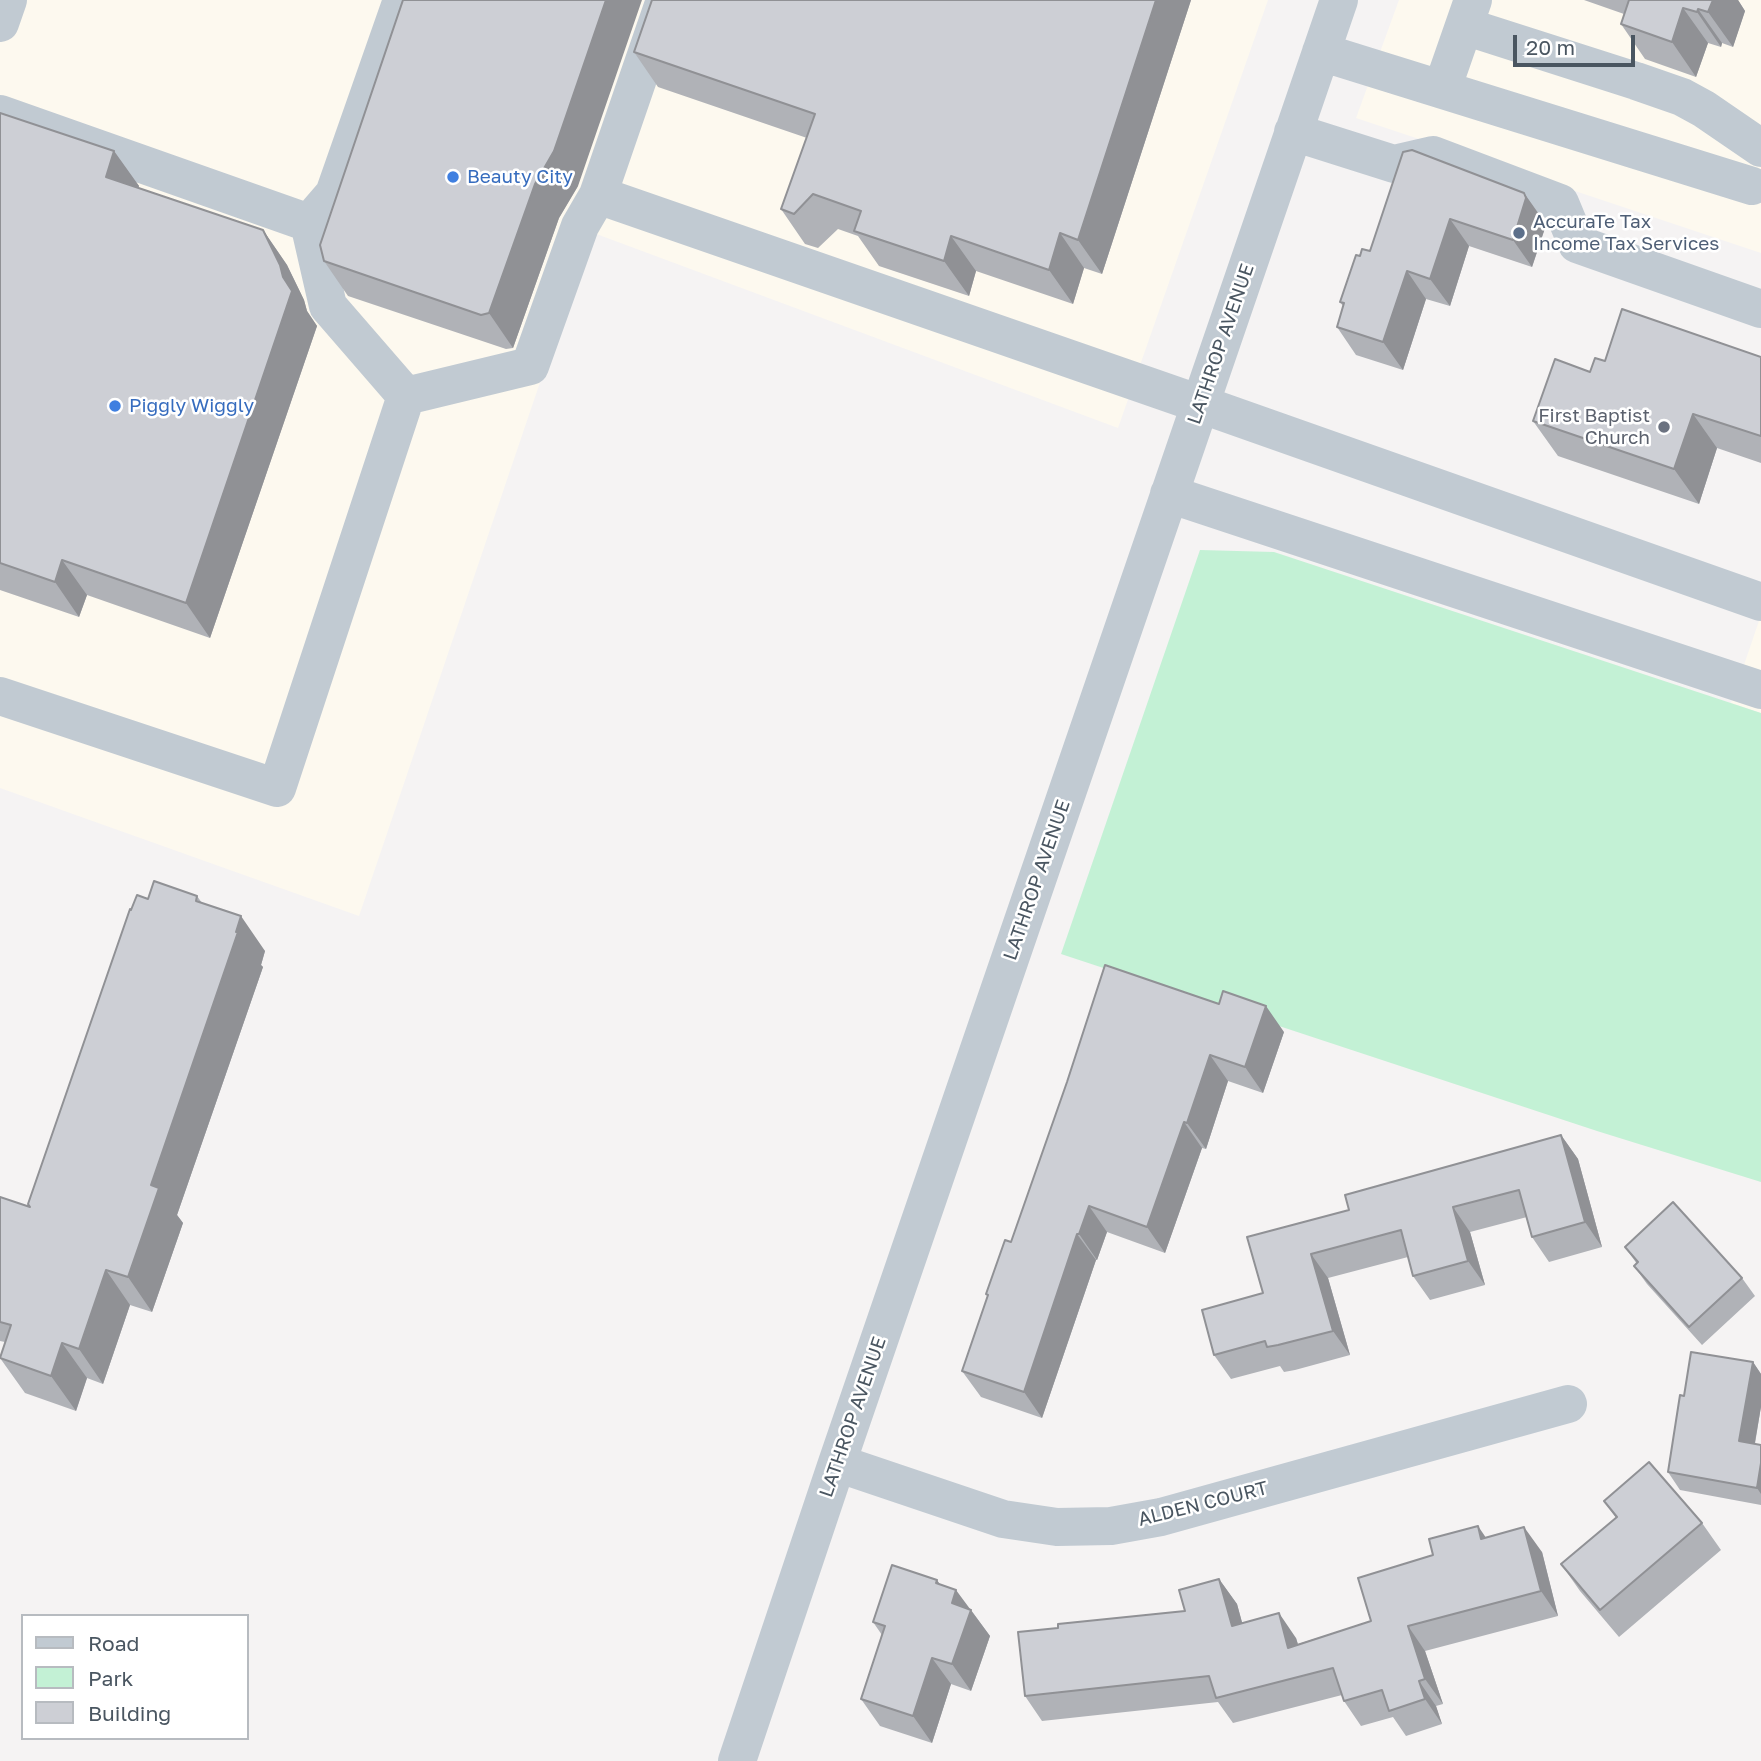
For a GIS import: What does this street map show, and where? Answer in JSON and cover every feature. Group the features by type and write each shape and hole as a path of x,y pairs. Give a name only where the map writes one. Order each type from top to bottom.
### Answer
{"street":[{"path":"0,23 8,0"},
{"path":"309,223 334,194 402,0"},
{"path":"406,396 530,366 580,226 598,195 665,0"},
{"name":"LATHROP AVENUE","path":"737,1761 1339,0"},
{"path":"1442,89 1468,13 1682,97 1704,108 1761,148"},
{"path":"1321,52 1758,178"},
{"path":"0,114 309,223"},
{"path":"1293,132 1394,164 1433,155 1560,203 1577,244 1761,309"},
{"path":"598,195 1761,602"},
{"path":"309,223 328,306 406,396"},
{"path":"0,696 277,788 406,396"},
{"path":"1169,494 1761,690"},
{"name":"ALDEN COURT","path":"837,1463 1003,1519 1057,1527 1111,1526 1161,1517 1568,1404"}],"shaded area":[{"path":"0,0 1268,0 1118,428 591,232 359,916 0,788"},
{"path":"1399,0 1761,0 1761,253 1356,118"},
{"path":"1761,615 1761,713 1731,703"}],"green space":[{"path":"1200,550 1274,552 1761,713 1761,1182 1597,1131 1061,954"}],"building":[{"path":"403,0 606,0 554,151 535,184 489,313 481,315 324,261 320,245"},
{"path":"652,0 1156,0 1078,240 1060,233 1049,270 951,236 944,261 854,231 861,211 813,194 794,214 781,209 815,114 634,52"},
{"path":"1629,0 1713,0 1708,12 1683,8 1672,42 1621,24"},
{"path":"0,113 114,151 106,177 263,230 283,277 292,291 186,603 62,560 55,582 0,563"},
{"path":"1412,150 1524,193 1526,198 1513,240 1450,219 1430,279 1407,271 1383,342 1337,327 1344,303 1340,302 1356,255 1360,256 1362,249 1370,251 1403,152"},
{"path":"1622,309 1761,357 1761,436 1693,414 1674,469 1533,421 1555,359 1590,372 1595,358 1605,361"},
{"path":"154,881 197,896 196,901 241,916 238,932 151,1185 159,1188 128,1277 106,1270 79,1349 62,1343 51,1376 0,1358 11,1325 0,1322 0,1197 30,1207 28,1204 130,909 137,895 148,899"},
{"path":"1105,965 1219,1004 1223,991 1266,1006 1245,1067 1210,1055 1147,1227 1089,1206 1024,1392 962,1371 1005,1240 1011,1242"},
{"path":"1561,1135 1585,1222 1532,1237 1519,1190 1453,1207 1468,1261 1413,1276 1401,1230 1311,1254 1333,1331 1267,1347 1265,1341 1214,1355 1202,1310 1263,1293 1247,1237 1349,1210 1345,1195"},
{"path":"1673,1202 1742,1278 1689,1327 1634,1266 1638,1262 1625,1247"},
{"path":"1691,1352 1753,1362 1739,1441 1761,1445 1757,1488 1668,1472 1680,1395 1684,1396"},
{"path":"1649,1462 1702,1523 1600,1610 1561,1564 1617,1517 1604,1501"},
{"path":"1478,1526 1481,1539 1524,1527 1541,1591 1408,1626 1425,1679 1419,1681 1425,1699 1389,1711 1382,1690 1344,1701 1333,1668 1216,1698 1209,1676 1025,1696 1018,1632 1058,1628 1058,1624 1185,1611 1179,1590 1219,1579 1232,1626 1279,1613 1288,1648 1371,1621 1358,1578 1433,1555 1429,1539"},
{"path":"892,1565 937,1580 936,1583 956,1590 952,1603 971,1610 952,1664 932,1658 913,1716 861,1699 885,1626 873,1622"}],"place":[{"name":"Beauty City","path":"453,177"},
{"name":"AccuraTe Tax Income Tax Services","path":"1519,233"},
{"name":"Piggly Wiggly","path":"115,406"},
{"name":"First Baptist Church","path":"1664,427"}]}
